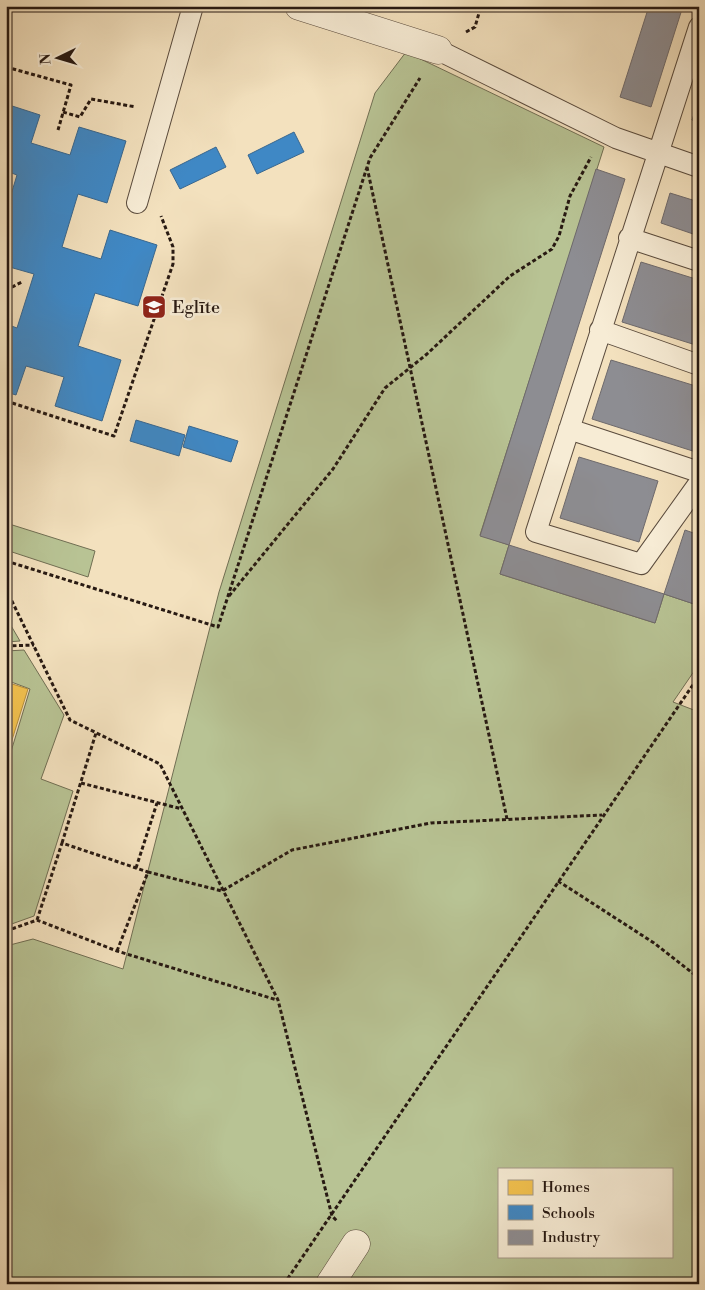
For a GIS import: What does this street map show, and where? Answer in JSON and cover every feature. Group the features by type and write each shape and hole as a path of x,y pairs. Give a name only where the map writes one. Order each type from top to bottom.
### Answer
{"street":[{"path":"298,6 438,50"},
{"path":"330,1284 356,1244"}],"lane":[{"path":"136,202 193,6"},
{"path":"699,27 692,68 656,153 536,532 641,564 699,483"},
{"path":"438,50 604,132 656,153 699,167"},
{"path":"629,238 699,261"},
{"path":"600,330 699,365"},
{"path":"569,429 699,472"}],"path":[{"path":"6,561 218,627 370,158 438,50 474,28 481,6"},
{"path":"6,67 71,85 58,130"},
{"path":"63,112 80,117 91,99 163,112"},
{"path":"228,598 333,470 385,388 410,368 510,276 552,249 559,236 570,196 604,132"},
{"path":"367,167 507,819"},
{"path":"6,401 114,436 173,264 173,247 161,215 143,180"},
{"path":"6,290 22,282"},
{"path":"6,589 70,720 160,764 278,1000 332,1216 356,1244"},
{"path":"6,646 34,645"},
{"path":"284,1284 699,676"},
{"path":"37,920 96,733"},
{"path":"81,783 182,809"},
{"path":"136,868 157,803"},
{"path":"62,843 148,872 222,891 292,850 431,823 603,815"},
{"path":"117,951 148,872"},
{"path":"558,881 654,944 699,978"},
{"path":"6,931 37,920 117,951 278,1000"}],"green space":[{"path":"406,52 604,147 480,535 509,545 500,574 655,623 664,594 694,604 699,588 699,664 673,702 699,712 699,1284 6,1284 6,946 33,939 123,969 219,592 375,93"},
{"path":"6,523 95,551 88,577 6,550"},
{"path":"6,617 20,641 6,642"},
{"path":"24,650 64,715 41,779 73,791 34,916 6,926 6,768 30,689 6,680 6,651"}],"building: Homes":[{"path":"6,682 28,689 6,759"}],"building: Schools":[{"path":"6,104 40,115 31,143 70,155 79,127 126,141 107,203 78,194 62,247 101,259 110,230 157,245 138,306 95,293 78,346 121,360 102,421 55,406 64,377 26,366 16,395 6,392 6,324 17,328 34,274 6,266 6,211 17,175 6,171"},
{"path":"294,132 304,152 257,174 248,155"},
{"path":"216,147 226,167 180,189 170,170"},
{"path":"136,420 185,435 179,456 130,441"},
{"path":"189,426 238,441 231,462 183,447"}],"building: Industry":[{"path":"649,6 683,6 651,107 620,97"},
{"path":"699,99 699,123 692,120"},
{"path":"596,169 625,179 509,545 480,536"},
{"path":"670,193 699,202 699,236 661,223"},
{"path":"641,262 699,280 699,346 622,322"},
{"path":"611,360 699,387 699,453 592,419"},
{"path":"579,457 658,481 639,542 560,518"},
{"path":"685,530 699,535 699,588 694,604 664,594"},
{"path":"509,545 664,594 655,623 500,574"}],"place":[{"name":"Eglīte","path":"154,307"}]}
